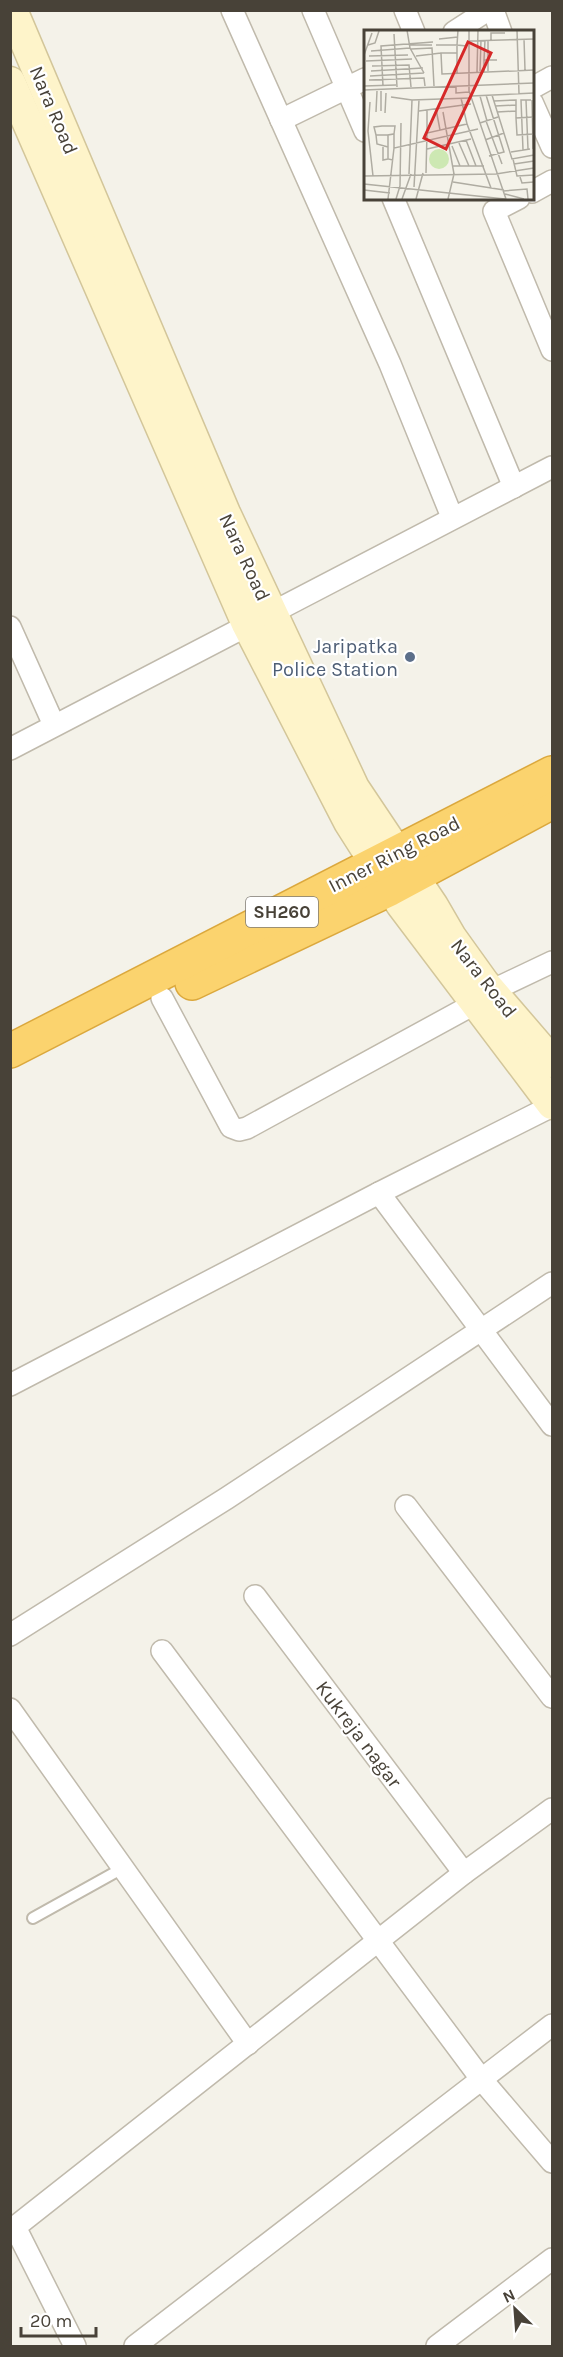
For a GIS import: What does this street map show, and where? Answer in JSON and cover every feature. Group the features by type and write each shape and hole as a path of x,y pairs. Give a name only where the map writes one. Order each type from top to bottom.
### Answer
{"highway":[{"name":"Inner Ring Road","path":"10,1074 162,998 394,870 552,773"},
{"name":"Inner Ring Road","path":"10,1051 394,870 552,802"}],"main road":[{"name":"Nara Road","path":"12,10 225,513 259,618"},
{"name":"Nara Road","path":"10,82 259,618 349,822 394,870 451,937 484,997 552,1105"},
{"name":"Nara Road","path":"484,997 552,1062"}],"street":[{"path":"232,10 390,364 452,517"},
{"path":"313,10 356,83 364,126"},
{"path":"405,10 413,30"},
{"path":"457,30 490,10 500,30"},
{"path":"533,87 552,77"},
{"path":"281,120 356,83"},
{"path":"533,106 552,147"},
{"path":"533,191 552,181"},
{"path":"394,200 514,487"},
{"path":"511,200 491,205 552,350"},
{"path":"10,749 452,517 552,467"},
{"path":"10,627 16,654 54,725"},
{"path":"162,998 231,1127 238,1130 247,1128 552,962"},
{"path":"10,1385 552,1105"},
{"path":"379,1193 552,1425"},
{"path":"10,1635 227,1498 552,1283"},
{"path":"406,1506 552,1697"},
{"name":"Kukreja nagar","path":"255,1596 464,1873"},
{"path":"162,1651 482,2080 552,2162"},
{"path":"10,1709 248,2044"},
{"path":"75,2346 13,2223 248,2044 464,1873 552,1809"},
{"path":"135,2346 552,2025"},
{"path":"437,2346 552,2259"}],"lane":[{"path":"33,1918 123,1868"}],"place":[{"name":"Jaripatka Police Station","path":"410,657"}]}
